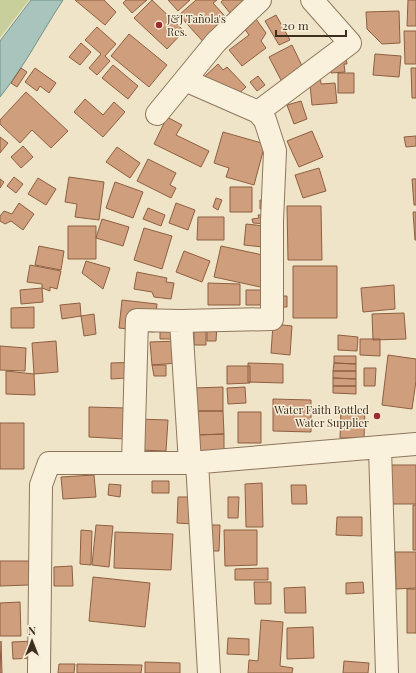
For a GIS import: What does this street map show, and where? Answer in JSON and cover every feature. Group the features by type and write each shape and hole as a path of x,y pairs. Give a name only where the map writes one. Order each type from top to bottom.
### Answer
{"street":[{"path":"157,114 216,42 260,0"},
{"path":"258,112 350,43 312,0"},
{"path":"133,463 137,320 181,321 272,319 272,221 275,150 268,126 258,112 185,80"},
{"path":"181,321 194,463 209,673"},
{"path":"39,673 41,485 49,463 194,463 416,444"},
{"path":"380,448 388,673"}],"green space":[{"path":"0,0 29,0 0,38"}],"water":[{"path":"31,0 63,0 25,62 0,97 0,41"}],"building":[{"path":"75,0 104,0 116,12 105,25"},
{"path":"126,0 147,0 132,13 123,3"},
{"name":"J&J Tañola's Res.","path":"152,0 184,31 167,49 134,18"},
{"path":"168,0 190,0 178,11"},
{"path":"196,0 217,0 213,3 232,24 207,46 179,15"},
{"path":"223,0 245,0 230,13 221,2"},
{"path":"408,0 416,0 416,26 407,26"},
{"path":"399,11 400,43 382,44 367,29 366,12"},
{"path":"276,15 290,40 279,45 265,21"},
{"path":"256,19 266,33 261,41 266,48 242,66 229,50 249,35 244,28"},
{"path":"97,27 116,44 105,56 110,61 97,75 89,68 101,54 85,40"},
{"path":"404,31 416,31 416,64 405,64"},
{"path":"129,34 167,65 149,87 111,56"},
{"path":"81,43 91,52 80,65 69,57"},
{"path":"292,45 304,70 282,82 269,57"},
{"path":"375,54 401,56 399,77 373,75"},
{"path":"346,57 347,64 344,64 345,72 331,73 329,59"},
{"path":"218,64 223,70 227,67 246,87 234,98 203,78"},
{"path":"113,65 138,86 128,99 102,78"},
{"path":"21,68 27,72 17,87 11,83"},
{"path":"35,68 56,83 49,93 40,86 37,91 25,82"},
{"path":"411,68 416,68 416,98 412,98"},
{"path":"338,73 354,73 354,93 338,93"},
{"path":"320,74 321,84 335,83 337,103 312,105 309,75"},
{"path":"258,76 265,85 257,91 250,82"},
{"path":"26,92 68,131 51,148 32,130 20,143 0,124 0,120"},
{"path":"85,99 103,115 114,102 125,112 103,137 74,112"},
{"path":"301,101 307,119 294,124 287,105"},
{"path":"167,117 182,125 176,135 209,151 201,167 154,144"},
{"path":"312,131 323,157 299,167 287,141"},
{"path":"223,132 265,144 254,185 226,177 229,168 214,163"},
{"path":"416,136 416,146 406,147 404,137"},
{"path":"0,137 8,143 0,153"},
{"path":"23,146 33,157 21,168 11,157"},
{"path":"117,147 140,163 130,178 106,162"},
{"path":"148,159 176,173 170,185 176,188 171,198 137,181"},
{"path":"319,168 326,191 303,198 295,175"},
{"path":"14,177 23,184 16,193 7,186"},
{"path":"69,177 104,182 99,220 75,217 77,204 65,202"},
{"path":"38,178 56,189 46,205 28,194"},
{"path":"0,179 4,182 0,188"},
{"path":"412,179 416,179 416,205 414,205"},
{"path":"115,182 143,192 133,218 106,208"},
{"path":"230,187 252,187 252,212 230,212"},
{"path":"216,198 222,200 218,210 213,207"},
{"path":"260,200 269,200 268,209 260,209"},
{"path":"19,203 34,214 23,230 11,221 5,224 0,221 0,216 4,211 12,214"},
{"path":"176,203 195,210 188,230 169,223"},
{"path":"287,206 321,206 322,260 288,260"},
{"path":"148,208 165,215 161,226 143,219"},
{"path":"413,212 416,212 416,240 415,240"},
{"path":"258,215 267,215 267,224 253,223 252,219 259,218"},
{"path":"198,217 224,217 224,240 197,240"},
{"path":"102,219 129,227 123,246 96,238"},
{"path":"246,224 265,226 263,247 244,245"},
{"path":"68,226 96,226 96,259 68,259"},
{"path":"144,228 172,236 162,269 134,260"},
{"path":"39,246 64,251 61,270 35,265"},
{"path":"221,246 272,257 265,288 214,277"},
{"path":"184,251 210,261 202,282 176,272"},
{"path":"86,261 110,268 103,289 82,273"},
{"path":"30,265 61,271 57,289 50,287 50,291 42,288 42,284 27,282"},
{"path":"293,266 337,266 337,318 293,318"},
{"path":"137,272 167,278 166,282 174,283 171,299 154,297 152,292 134,289"},
{"path":"208,283 240,284 240,305 208,305"},
{"path":"394,285 395,309 363,312 361,288"},
{"path":"42,288 43,302 21,304 20,290"},
{"path":"246,290 261,290 261,305 246,305"},
{"path":"278,296 287,296 287,307 278,307"},
{"path":"122,300 157,304 154,332 119,328"},
{"path":"80,303 81,316 62,319 60,305"},
{"path":"34,307 34,328 11,328 11,308"},
{"path":"404,313 406,339 373,340 372,314"},
{"path":"94,314 96,334 84,336 81,316"},
{"path":"160,316 187,339 160,339"},
{"path":"273,324 292,326 290,355 271,353"},
{"path":"207,325 217,325 216,341 207,341"},
{"path":"194,328 206,328 206,345 194,345"},
{"path":"338,335 358,337 357,351 338,350"},
{"path":"360,339 380,339 380,356 360,355"},
{"path":"56,341 58,372 34,374 32,343"},
{"path":"178,341 178,363 152,365 150,342"},
{"path":"0,346 26,348 25,371 0,370"},
{"path":"388,355 416,359 416,381 412,409 382,405"},
{"path":"334,356 356,356 356,364 334,363"},
{"path":"142,362 142,377 111,379 111,363"},
{"path":"248,363 283,364 283,383 248,382"},
{"path":"334,363 356,364 356,371 333,371"},
{"path":"152,365 166,365 166,376 154,376"},
{"path":"227,366 250,366 250,383 227,384"},
{"path":"364,368 376,368 375,386 364,386"},
{"path":"6,371 34,374 35,395 6,394"},
{"path":"333,371 356,371 356,379 333,378"},
{"path":"333,378 356,379 356,386 333,386"},
{"path":"333,386 356,386 356,394 333,393"},
{"path":"223,387 223,411 195,411 195,388"},
{"path":"245,387 246,403 228,404 227,388"},
{"path":"273,399 311,400 311,432 273,431"},
{"path":"89,407 126,408 125,439 89,437"},
{"path":"341,409 365,409 364,438 340,438"},
{"path":"195,411 223,411 224,434 196,435"},
{"path":"238,412 261,412 261,443 238,443"},
{"path":"138,419 168,420 166,451 137,450"},
{"path":"0,423 24,423 24,469 0,469"},
{"path":"224,434 224,451 196,451 196,435"},
{"path":"386,465 416,465 416,504 386,504"},
{"path":"94,475 96,497 63,499 61,477"},
{"path":"152,481 169,481 169,493 152,493"},
{"path":"262,483 263,527 246,527 245,484"},
{"path":"109,484 121,485 120,497 108,495"},
{"path":"291,485 306,485 307,504 292,504"},
{"path":"178,497 193,497 193,524 177,523"},
{"path":"228,497 239,497 238,518 228,518"},
{"path":"413,505 416,505 416,550 413,550"},
{"path":"337,517 362,517 362,536 336,535"},
{"path":"96,525 113,526 109,567 92,565"},
{"path":"208,525 220,525 219,551 208,551"},
{"path":"81,530 92,531 91,565 80,564"},
{"path":"224,530 257,530 257,565 225,566"},
{"path":"115,532 173,534 171,570 114,568"},
{"path":"395,552 416,552 416,588 396,589"},
{"path":"0,561 29,561 29,585 0,586"},
{"path":"72,566 73,586 54,586 54,567"},
{"path":"268,568 268,580 235,580 235,569"},
{"path":"93,577 150,583 145,627 89,621"},
{"path":"254,582 271,582 271,604 255,604"},
{"path":"363,582 364,593 346,594 346,583"},
{"path":"305,587 306,613 285,613 284,588"},
{"path":"407,589 416,589 416,633 407,633"},
{"path":"20,602 21,636 0,636 0,603"},
{"path":"261,620 283,622 280,666 293,668 292,673 248,673 249,660 258,661"},
{"path":"313,627 314,658 287,659 287,628"},
{"path":"228,638 249,639 249,655 227,654"},
{"path":"1,641 2,673 0,673"},
{"path":"33,641 33,658 13,659 12,642"},
{"path":"344,661 369,663 368,673 343,673"},
{"path":"145,662 180,663 180,673 145,673"},
{"path":"59,664 75,664 74,673 58,673"},
{"path":"77,664 142,665 141,673 77,673"}],"place":[{"name":"J&J Tañola's Res.","path":"159,25"},
{"name":"Water Faith Bottled Water Supplier","path":"377,416"}]}
